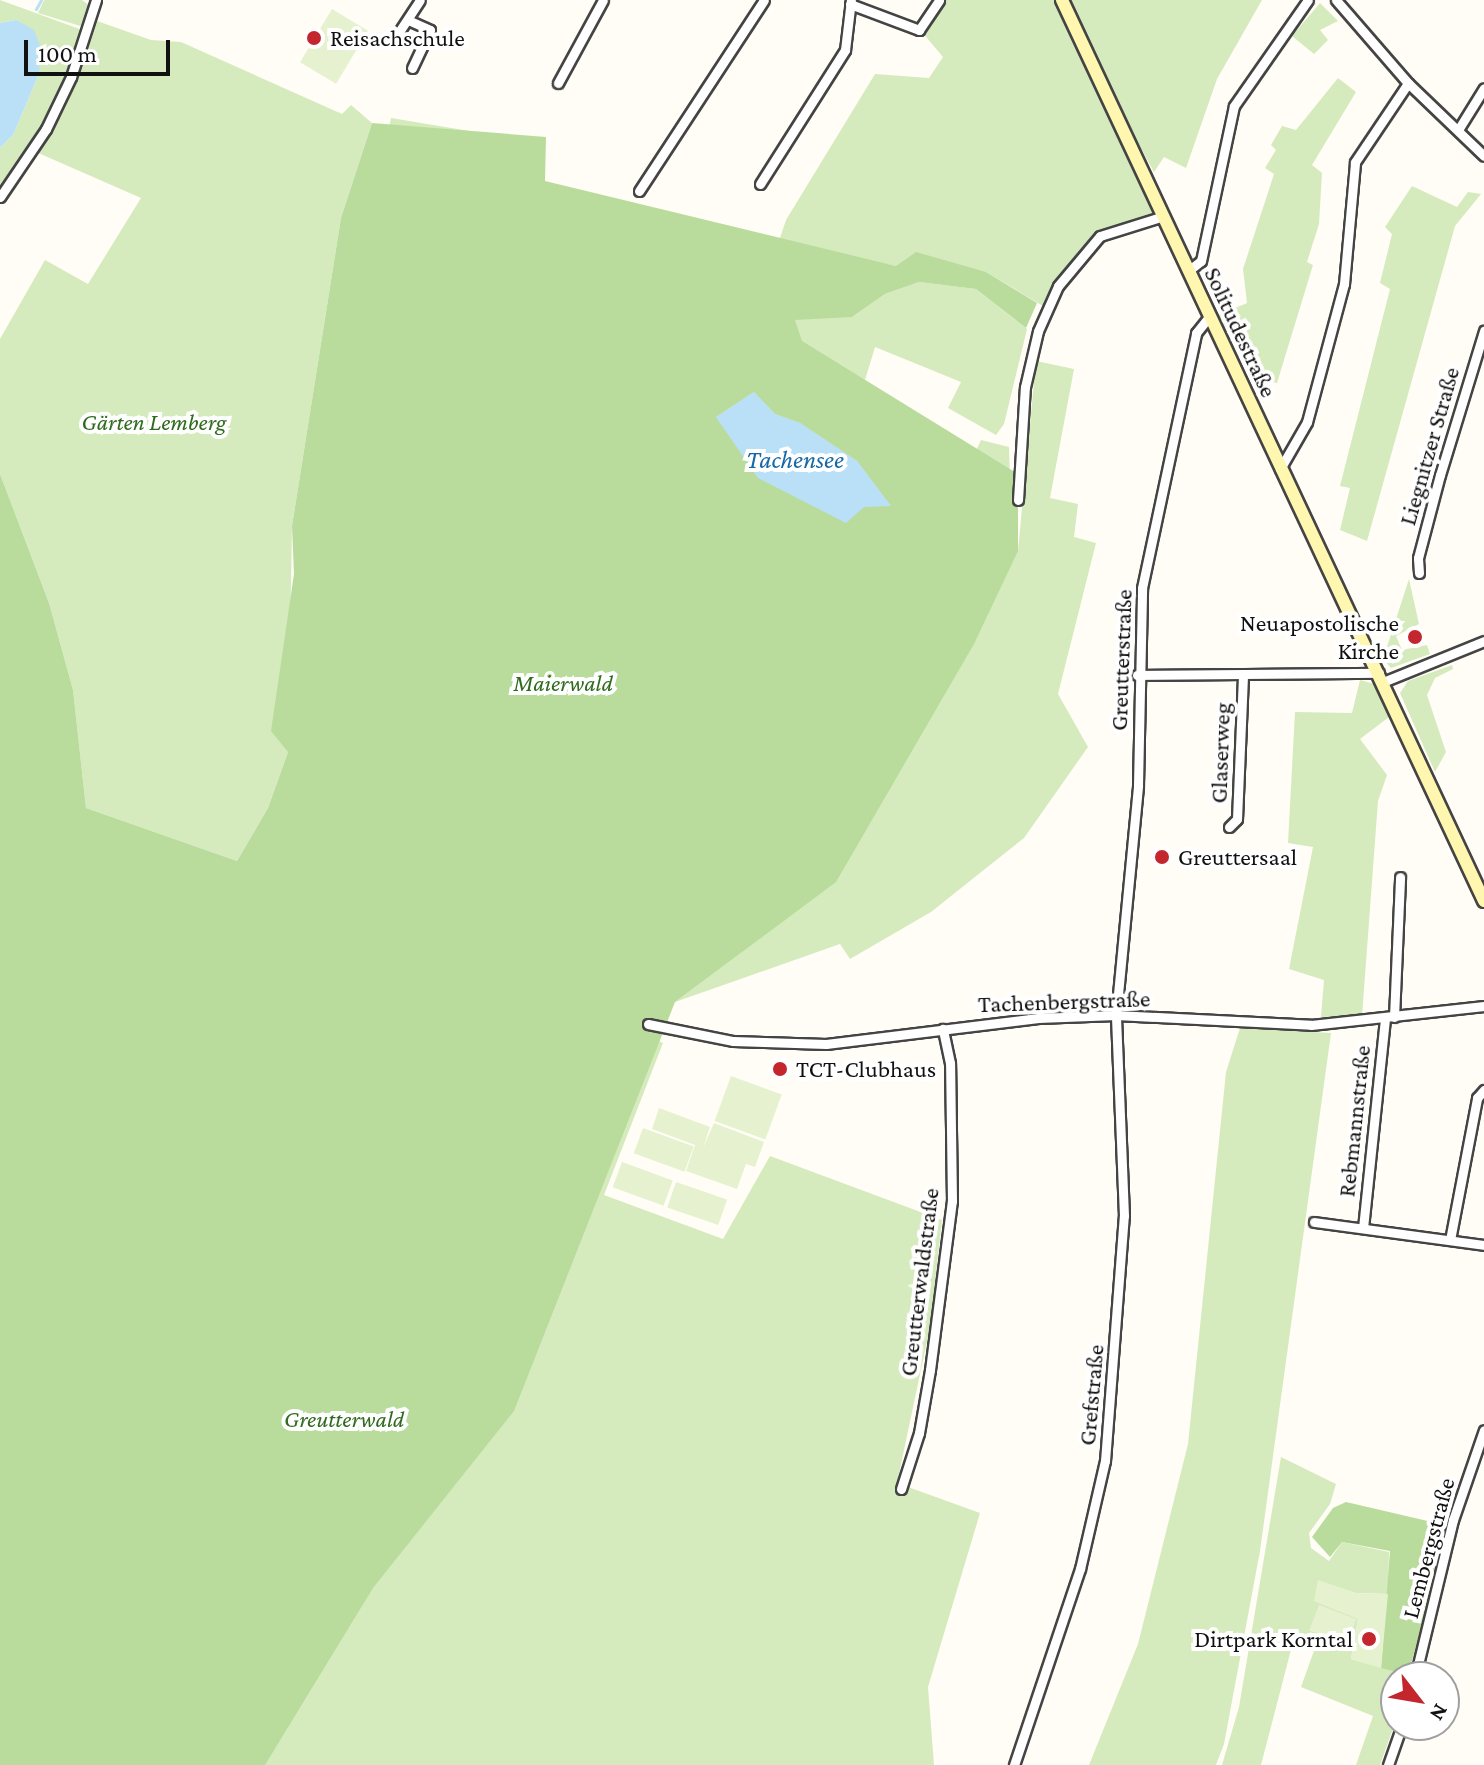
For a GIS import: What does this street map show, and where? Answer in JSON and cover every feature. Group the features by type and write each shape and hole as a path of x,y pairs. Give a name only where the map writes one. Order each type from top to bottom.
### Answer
{"main road":[{"name":"Solitudestraße","path":"1062,0 1484,901"}],"street":[{"path":"0,197 46,129 71,77 96,0"},
{"path":"395,38 420,0"},
{"path":"558,83 603,0"},
{"path":"639,191 764,0"},
{"path":"760,184 845,50 851,2 919,30 939,0"},
{"path":"1188,271 1201,261 1234,106 1308,0"},
{"path":"1336,0 1408,83 1484,156"},
{"path":"408,20 430,30 412,68"},
{"path":"1280,469 1307,422 1344,284 1355,162 1408,83"},
{"path":"1458,130 1484,88"},
{"path":"1018,500 1025,387 1038,331 1058,286 1100,236 1164,216"},
{"name":"Greutterstraße","path":"1116,1015 1138,785 1137,675 1142,588 1196,333 1209,317"},
{"name":"Liegnitzer Straße","path":"1419,573 1418,558 1440,475 1484,331"},
{"path":"1137,675 1381,677 1484,641"},
{"name":"Glaserweg","path":"1229,827 1237,819 1243,676"},
{"name":"Rebmannstraße","path":"1363,1228 1390,1018 1400,877"},
{"name":"Tachenbergstraße","path":"648,1024 733,1041 826,1044 943,1029 1116,1015 1311,1025 1484,1006"},
{"name":"Grefstraße","path":"1014,1765 1080,1569 1105,1461 1124,1216 1116,1015"},
{"name":"Greutterwaldstraße","path":"901,1489 928,1383 952,1201 950,1063 943,1029"},
{"path":"1450,1240 1477,1098 1484,1090"},
{"path":"1314,1222 1484,1245"},
{"name":"Lembergstraße","path":"1419,1661 1453,1520 1484,1430"},
{"path":"1388,1765 1396,1741"}],"green space":[{"path":"0,0 85,31 43,128 0,190 0,148 13,135 39,74 16,20 0,23"},
{"path":"44,0 82,0 90,6 87,28 38,13"},
{"path":"944,0 1262,0 1217,79 1186,168 1164,157 1154,172 1142,150 1137,157 1164,216 1100,236 1043,306 986,272 896,266 779,241 786,220 875,74 929,78 943,57 922,32"},
{"path":"1320,3 1338,21 1320,30 1328,40 1314,54 1292,36"},
{"path":"332,9 368,31 336,84 300,62"},
{"name":"Gärten Lemberg","path":"97,21 151,40 181,42 342,114 351,105 372,123 341,218 292,526 288,752 268,808 237,861 86,808 73,690 49,603 0,474 0,339 45,260 88,284 141,198 36,152 84,63"},
{"path":"1338,78 1356,92 1312,165 1322,173 1319,224 1307,262 1313,265 1277,383 1254,378 1219,315 1247,303 1243,269 1274,174 1265,168 1276,150 1271,145 1282,126 1296,130"},
{"name":"Greutterwald","path":"391,118 536,142 535,179 852,317 885,294 919,282 976,289 1027,329 1004,424 996,435 948,408 961,382 875,347 865,380 820,353 959,487 981,440 1009,447 1012,549 1018,551 1036,361 1074,369 1050,498 1078,504 1074,537 1096,543 1058,694 1088,747 1024,838 931,912 850,959 840,944 675,1002 766,934 630,1028 663,1043 604,1195 723,1239 770,1156 942,1220 930,1327 897,1483 980,1513 928,1687 934,1765 0,1765 0,493 65,816 255,887 299,754 338,393"},
{"name":"Greutterwald","path":"372,123 546,137 545,181 896,266 916,252 986,272 1037,303 1026,328 976,289 919,282 885,294 852,317 795,320 802,341 1018,474 1018,551 974,644 836,882 675,1002 514,1411 373,1588 265,1765 0,1765 0,474 49,603 73,690 86,808 237,861 268,808 288,752 271,731 294,574 292,526 341,218","holes":["754,392 775,414 800,423 857,461 890,505 864,507 736,445 716,417"]},
{"path":"1412,186 1457,207 1468,192 1481,194 1455,226 1367,541 1340,530 1350,488 1340,486 1390,289 1380,283 1392,234 1385,227"},
{"path":"1409,579 1419,624 1396,636 1402,650 1427,645 1430,654 1391,668 1383,659"},
{"path":"1452,665 1453,669 1435,678 1427,695 1446,752 1435,772 1400,693 1408,681"},
{"path":"1360,680 1378,685 1389,717 1360,739 1387,775 1378,801 1362,1016 1321,1017 1324,980 1289,969 1313,847 1288,843 1295,712 1352,713"},
{"path":"1240,1028 1331,1033 1260,1551 1224,1744 1216,1765 1089,1765 1138,1644 1188,1444 1226,1072"},
{"path":"731,1076 782,1094 765,1140 715,1121"},
{"path":"659,1108 710,1127 703,1148 714,1123 764,1142 755,1167 746,1164 737,1189 686,1171 695,1145 652,1129"},
{"path":"643,1128 694,1146 685,1172 634,1153"},
{"path":"622,1162 673,1180 664,1206 613,1187"},
{"path":"676,1182 727,1200 718,1225 667,1208"},
{"path":"1281,1457 1336,1484 1330,1504 1309,1533 1311,1548 1329,1561 1342,1542 1389,1552 1388,1594 1356,1593 1318,1581 1358,1619 1351,1659 1380,1667 1380,1741 1389,1741 1380,1765 1356,1765 1373,1716 1301,1687 1315,1648 1293,1642 1261,1765 1222,1765 1239,1707"},
{"path":"1346,1502 1449,1526 1412,1661 1382,1661 1390,1551 1342,1542 1330,1557 1312,1537 1333,1508"},
{"name":"Dirtpark Korntal","path":"1318,1580 1356,1593 1388,1594 1380,1668 1351,1659 1358,1619 1314,1601"},
{"path":"1319,1605 1356,1619 1347,1645 1309,1630"}],"water":[{"path":"16,20 34,30 40,45 39,74 13,135 0,148 0,23"},
{"name":"Tachensee","path":"754,392 775,414 800,423 857,461 891,506 864,507 846,523 758,478 716,417"}],"waterway":[{"path":"36,9 41,0"}],"place":[{"name":"Reisachschule","path":"314,38"},
{"name":"Neuapostolische Kirche","path":"1415,637"},
{"name":"Greuttersaal","path":"1162,857"},
{"name":"TCT-Clubhaus","path":"780,1069"},
{"name":"Dirtpark Korntal","path":"1369,1639"}],"park label":[{"name":"Maierwald","path":"563,683"}]}
